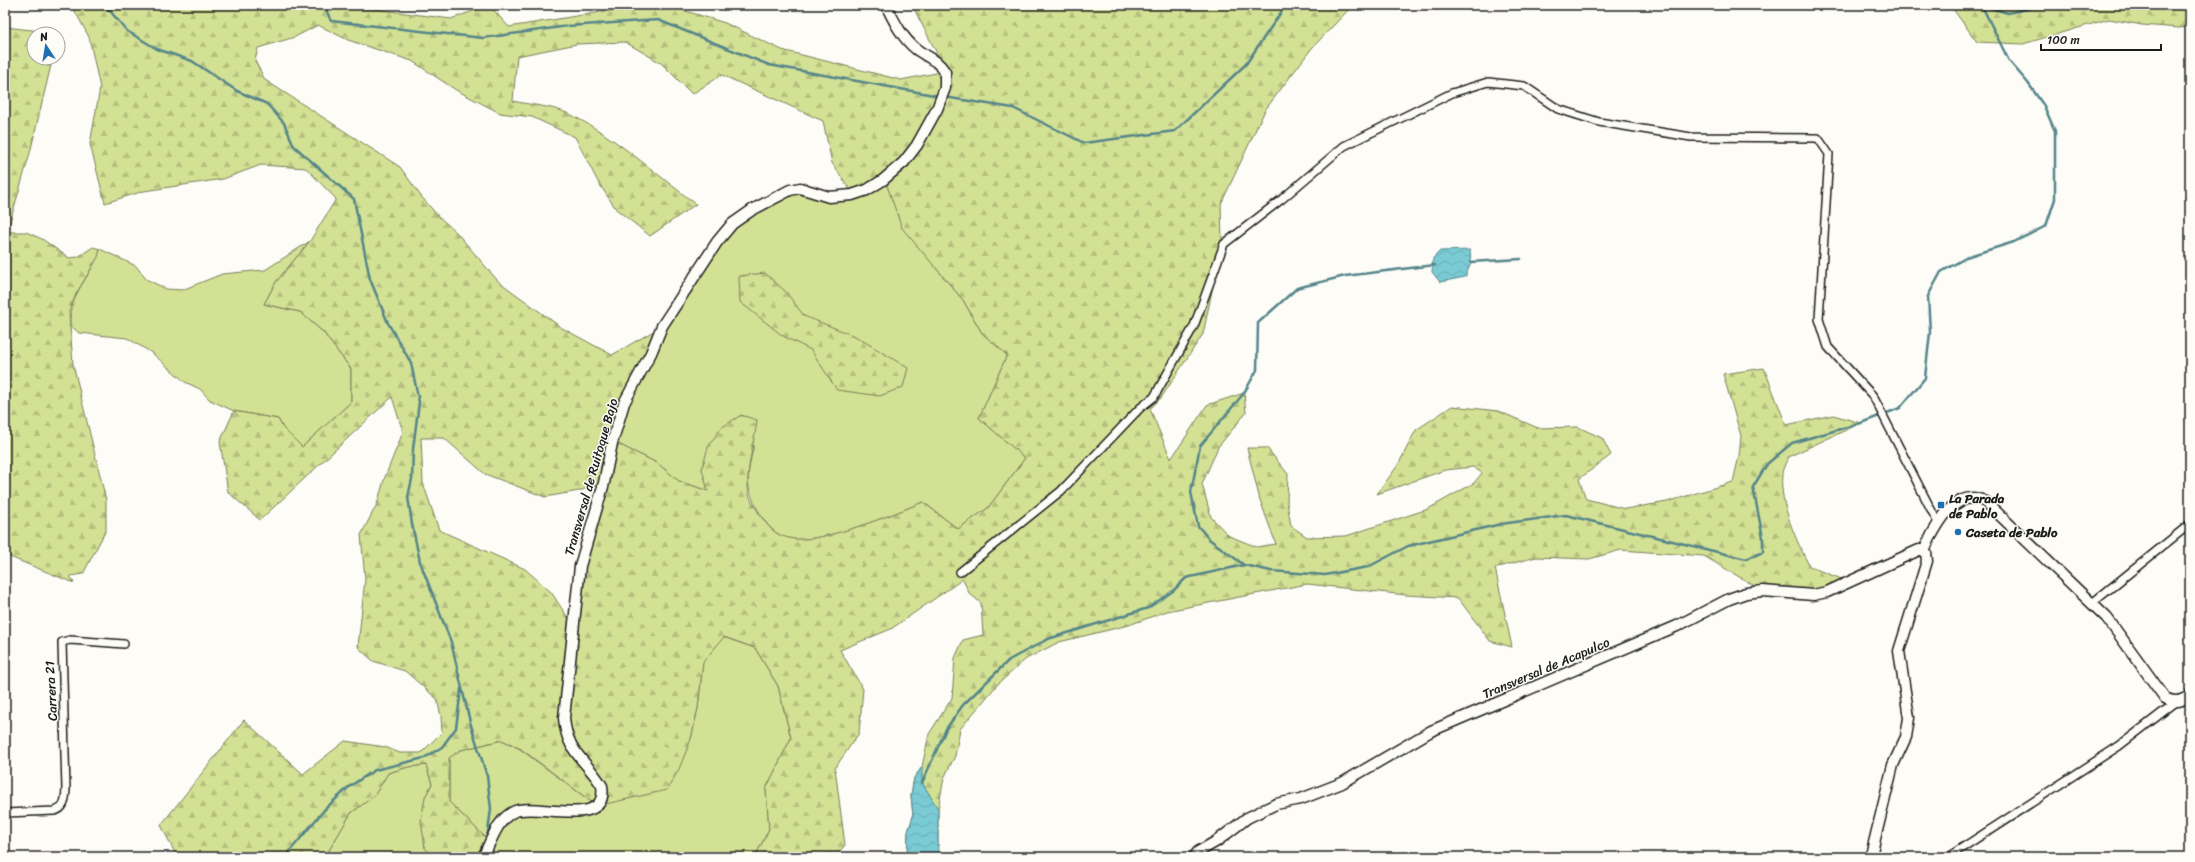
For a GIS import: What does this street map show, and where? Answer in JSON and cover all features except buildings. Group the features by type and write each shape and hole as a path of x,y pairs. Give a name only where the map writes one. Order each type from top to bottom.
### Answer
{"street":[{"name":"Transversal de Ruitoque Bajo","path":"483,857 499,826 513,812 526,809 580,812 595,807 601,800 603,794 602,786 570,744 565,732 564,718 580,566 604,483 612,443 624,404 651,353 662,326 717,242 732,224 752,210 790,190 805,189 829,197 839,197 867,190 883,180 904,162 917,145 937,109 944,88 945,72 935,60 916,49 906,39 886,5"},
{"path":"960,572 1061,491 1140,408 1154,396 1194,326 1224,244 1282,199 1344,146 1452,93 1488,82 1524,86 1558,109 1607,123 1691,137 1818,138 1829,154 1819,319 1828,347 1873,396 1938,523"},
{"path":"1872,857 1872,851 1893,765 1906,737 1909,718 1899,651 1923,577 1927,557 1924,550 1938,523 1959,502 1969,498 1982,500 2107,618 2160,694 2165,698 2176,702"},
{"path":"2091,604 2190,524"},
{"name":"Transversal de Acapulco","path":"1194,857 1198,852 1217,841 1246,818 1276,804 1301,799 1342,784 1431,731 1670,629 1729,599 1746,593 1762,591 1813,595 1827,592 1919,550 1924,550"},
{"name":"Carrera 21","path":"5,813 60,810 64,802 62,642 70,640 124,644"},
{"path":"1948,857 2119,746 2176,702 2182,701 2190,695"}],"green space":[{"path":"68,5 174,7 178,5 344,5 451,19 489,5 509,27 619,9 679,9 725,23 782,50 901,80 946,71 912,5 1353,5 1312,48 1265,110 1221,204 1222,243 1203,334 1161,398 1150,409 1171,459 1207,405 1244,393 1246,413 1218,447 1202,484 1211,517 1229,536 1257,547 1276,544 1260,500 1247,448 1267,448 1288,474 1287,503 1291,526 1307,537 1346,536 1428,509 1474,483 1482,473 1473,467 1445,470 1377,494 1398,465 1416,430 1452,406 1498,411 1538,428 1578,427 1602,438 1611,455 1579,479 1586,499 1625,509 1667,502 1733,482 1739,456 1741,436 1723,374 1764,368 1786,425 1833,415 1861,423 1788,457 1782,473 1783,498 1786,510 1795,535 1810,567 1847,581 1827,592 1763,591 1704,556 1621,550 1589,559 1536,557 1495,568 1512,647 1490,641 1458,598 1406,595 1307,584 1167,611 1129,625 1059,642 1026,659 997,685 960,729 955,756 944,778 938,809 938,857 907,857 908,832 913,816 911,795 914,778 922,767 929,734 952,698 955,658 963,640 983,635 981,603 969,593 963,579 891,629 840,650 863,689 859,733 835,768 845,845 835,857 755,857 769,829 766,789 791,738 778,686 755,648 724,637 703,662 698,708 691,739 679,769 667,790 597,806 521,749 502,740 461,750 449,758 449,802 491,843 484,857 434,857 425,848 421,821 425,797 432,784 426,765 408,767 388,773 374,796 351,813 325,857 177,857 161,825 244,720 303,774 345,741 385,747 400,753 421,753 442,732 441,716 437,699 405,671 373,661 358,647 365,579 361,535 377,504 385,477 403,432 392,397 260,520 228,492 220,442 234,411 278,419 283,428 302,447 351,402 351,369 323,332 300,312 264,304 276,282 310,241 336,199 306,168 261,165 223,179 144,191 105,203 90,144 100,88 89,37 76,13","holes":["318,25 348,40 412,61 456,90 500,113 532,117 575,137 598,182 616,209 650,236 696,204 617,143 584,122 561,111 513,101 517,56 577,44 625,42 661,63 692,94 722,75 823,121 832,163 853,194 885,180 902,228 963,300 982,333 1007,355 979,418 1025,458 988,508 958,529 923,502 837,533 802,539 789,538 778,534 760,515 749,495 749,468 757,420 741,415 721,428 708,447 702,469 708,491 679,481 657,463 614,442 625,402 664,325 612,355 562,328 498,281 456,232 438,216 420,195 400,167 265,80 255,61 258,48 295,37","421,438 444,438 485,474 545,497 579,491 605,482 581,564 574,627 551,592 525,569 439,530 423,483"]},
{"path":"1950,5 2190,5 2190,27 2179,28 2142,25 2109,19 2023,44 1977,42"},
{"path":"5,27 26,29 26,66 51,66 30,153 7,232 26,232 42,239 69,258 78,257 93,247 100,249 98,257 76,294 69,312 73,364 106,500 106,530 83,574 70,576 74,583 5,555"},
{"path":"885,179 936,268 963,300 982,333 1007,355 979,418 1025,458 988,508 958,529 923,502 858,527 821,537 791,539 776,533 765,521 754,503 748,479 754,445 708,491 679,481 657,463 614,442 619,421 664,325 732,224 790,190 829,197"},
{"path":"310,241 276,282 264,304 300,312 323,332 351,369 351,402 302,447 283,428 278,419 234,411 210,400 200,389 185,382 152,353 127,338 79,333 70,325 70,314 73,304 100,249 136,266 146,279 166,289 182,290 222,274 265,270"},
{"path":"765,273 786,292 804,316 855,336 908,368 903,387 880,396 837,390 811,350 783,336 740,302 739,276"},
{"path":"723,637 755,648 778,686 791,738 766,789 769,829 755,857 484,857 491,843 449,802 449,757 461,750 502,740 520,749 597,806 691,739 698,708 703,662"},
{"path":"426,765 432,784 425,797 425,848 434,857 325,857 351,813 374,796 388,773 408,767"}],"water":[{"path":"1470,250 1471,263 1465,277 1440,282 1432,272 1433,258 1440,251"},
{"path":"922,767 922,782 938,809 938,857 907,857 908,832 913,816 911,795 914,778"}],"waterway":[{"path":"105,5 127,31 157,49 192,61 237,91 267,104 284,123 294,146 354,199 370,279 388,323 411,363 419,402 413,449 412,479 408,497 412,524 420,562 451,642 470,722 487,776 491,809 487,839"},
{"path":"324,5 331,21 483,38 568,26 658,20 769,65 939,96"},
{"path":"944,97 1013,108 1084,143 1175,131 1246,64 1286,5"},
{"path":"1983,6 2008,13 2044,5"},
{"path":"922,783 946,729 963,705 1009,660 1048,639 1148,608 1173,591 1186,578 1244,565 1271,571 1325,575 1368,567 1408,546 1501,524 1566,515 1746,559 1763,552 1763,538 1753,487 1767,464 1792,443 1861,423 1900,408 1925,378 1930,332 1928,296 1941,272 1969,256 2014,242 2046,226 2055,199 2055,131 2044,106 2028,83 2009,61 1982,6"},
{"path":"1470,262 1521,259"},
{"path":"1244,565 1209,539 1198,526 1191,492 1200,446 1244,393 1257,370 1258,323 1297,288 1345,276 1435,265"},
{"path":"285,857 324,810 350,786 375,770 424,758 442,747 456,728 461,689"}],"place":[{"name":"La Parada de Pablo","path":"1941,505"},
{"name":"Caseta de Pablo","path":"1958,532"}]}
